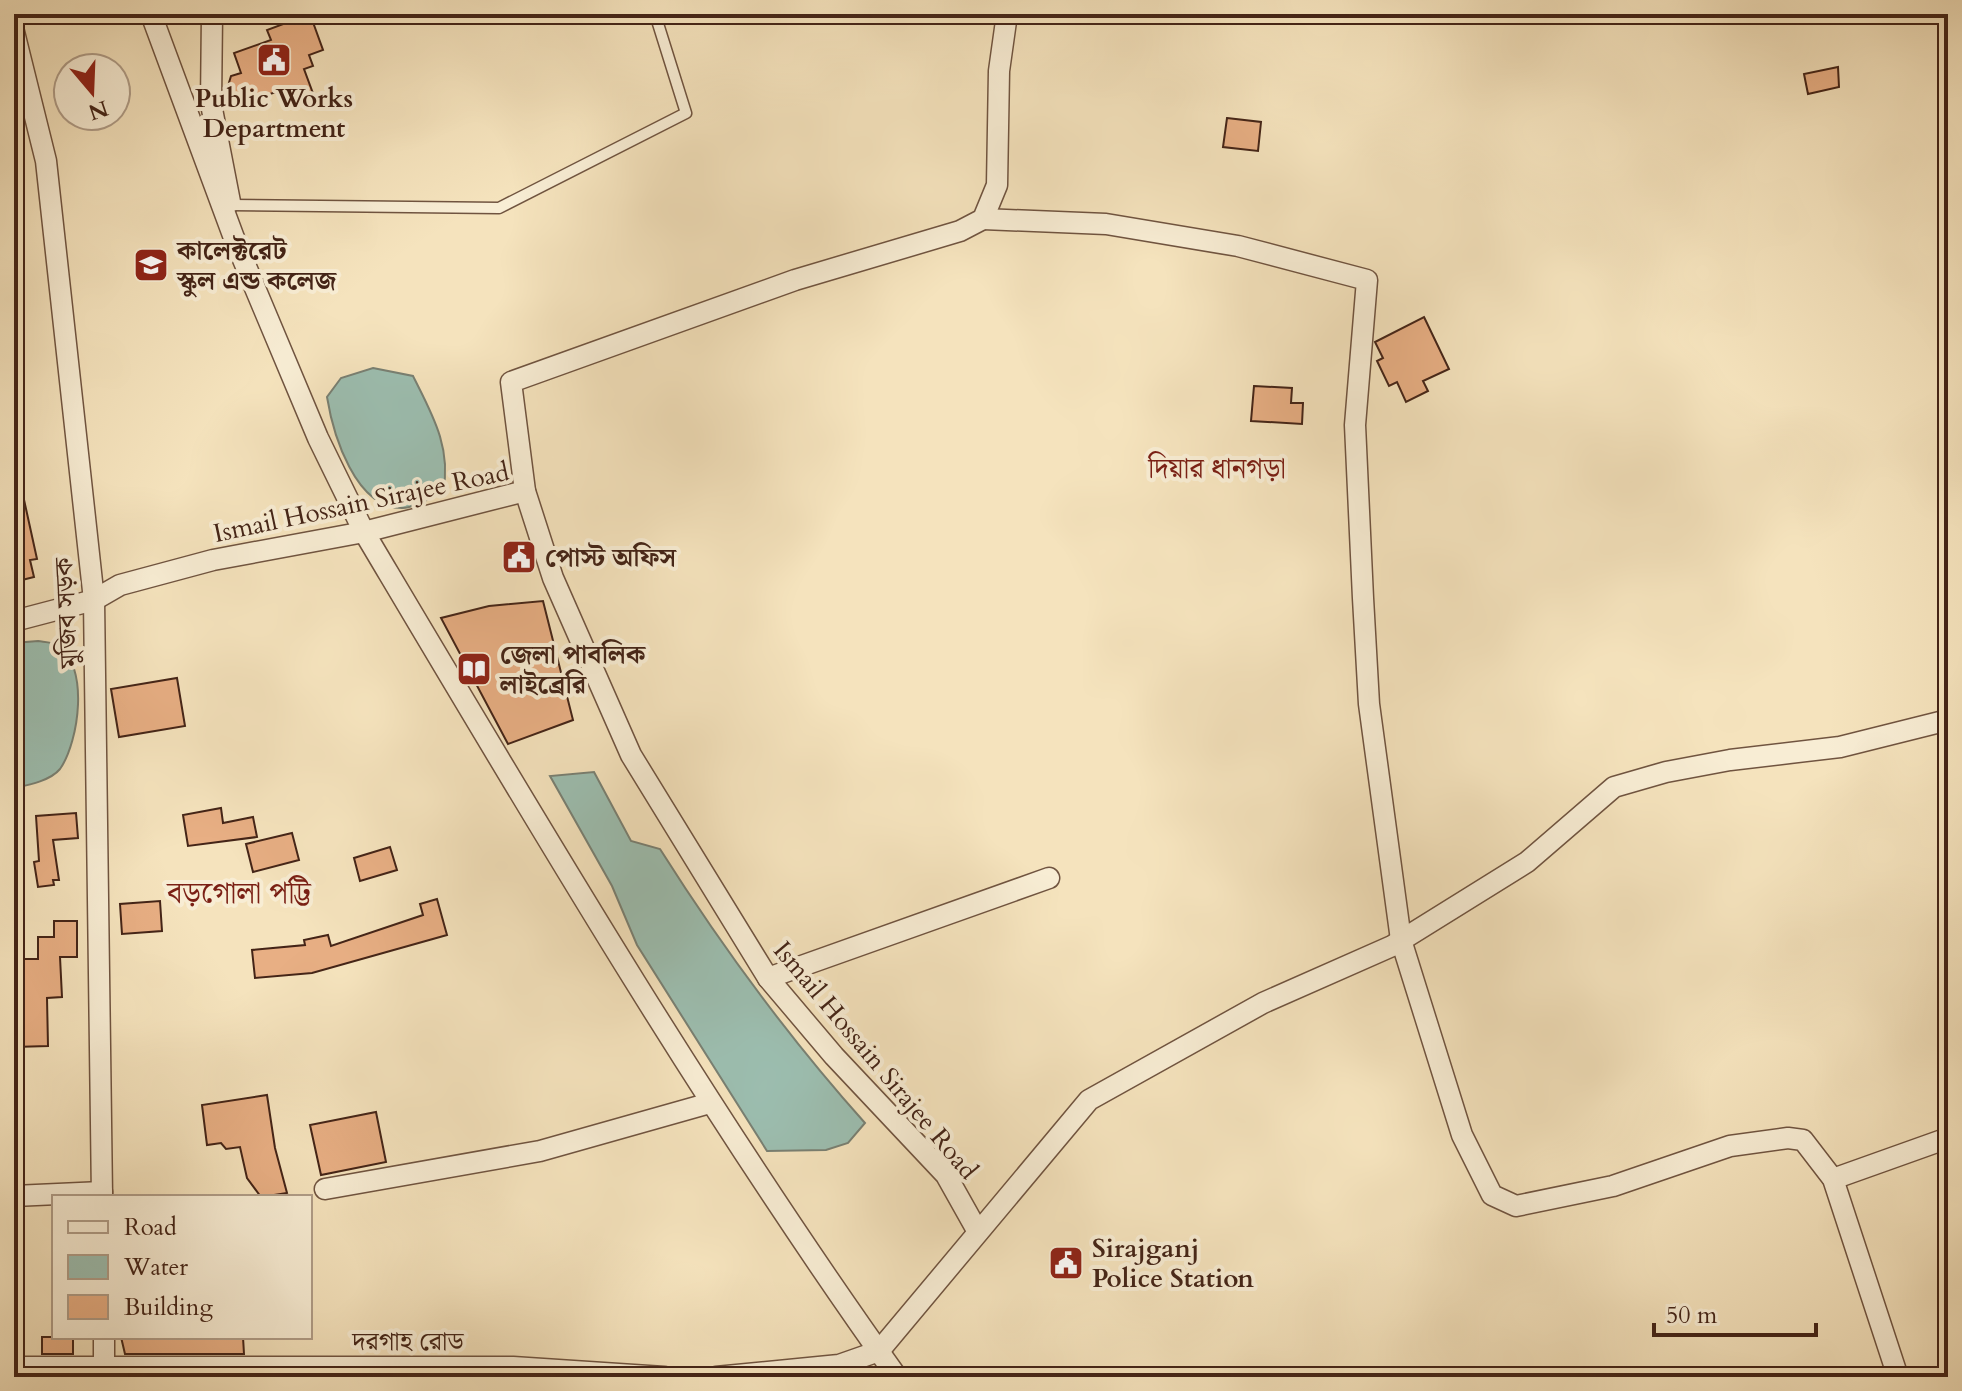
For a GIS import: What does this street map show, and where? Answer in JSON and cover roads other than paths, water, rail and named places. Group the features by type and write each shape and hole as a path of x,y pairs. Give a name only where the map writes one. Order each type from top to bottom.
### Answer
{"street":[{"path":"151,14 234,238 318,438 364,532 710,1103 897,1377"},
{"path":"212,14 211,104 234,238"},
{"path":"983,219 997,185 999,71 1007,14"},
{"name":"মুজিব সড়ক","path":"14,32 46,161 94,600 102,1194"},
{"path":"525,491 511,382 795,280 960,231 983,219 1106,224 1238,246 1367,280 1355,425 1369,704 1401,940 1462,1135 1492,1195 1516,1206 1613,1186 1730,1146 1788,1138 1803,1140 1833,1179 1898,1377"},
{"name":"Ismail Hossain Sirajee Road","path":"14,621 94,600 120,585 213,560 364,532 525,491 553,578 631,755 768,978 834,1056 946,1175 978,1232"},
{"path":"716,1377 839,1365 879,1351 1089,1100 1263,1003 1401,940 1527,862 1614,787 1666,772 1730,760 1840,747 1948,720"},
{"path":"768,978 1049,878"},
{"path":"325,1189 540,1151 710,1103"},
{"path":"1833,1179 1948,1138"},
{"path":"58,1195 102,1194"},
{"path":"14,1196 52,1195"},
{"path":"104,1339 104,1371"},
{"name":"দরগাহ রোড","path":"14,1367 104,1371 513,1367 664,1377"}],"lane":[{"path":"230,205 499,208 686,113 655,14"}],"water":[{"path":"373,368 413,376 438,432 445,461 443,492 413,506 386,505 372,496 349,467 335,430 327,397 341,378"},
{"path":"38,641 57,645 74,669 78,704 76,723 67,757 60,769 45,779 14,788 14,643"},
{"path":"594,772 631,841 660,849 757,990 809,1058 865,1123 848,1143 826,1150 767,1151 637,945 612,886 550,776"}],"place":[{"name":"Public Works Department","path":"274,60"},
{"name":"কালেক্টরেট স্কুল এন্ড কলেজ","path":"151,265"},
{"name":"পোস্ট অফিস","path":"519,557"},
{"name":"জেলা পাবলিক লাইব্রেরি","path":"474,669"},
{"name":"Sirajganj Police Station","path":"1066,1263"}],"district":[{"name":"দিয়ার ধানগড়া","path":"1217,468"},
{"name":"বড়গোলা পট্টি","path":"239,893"}]}
